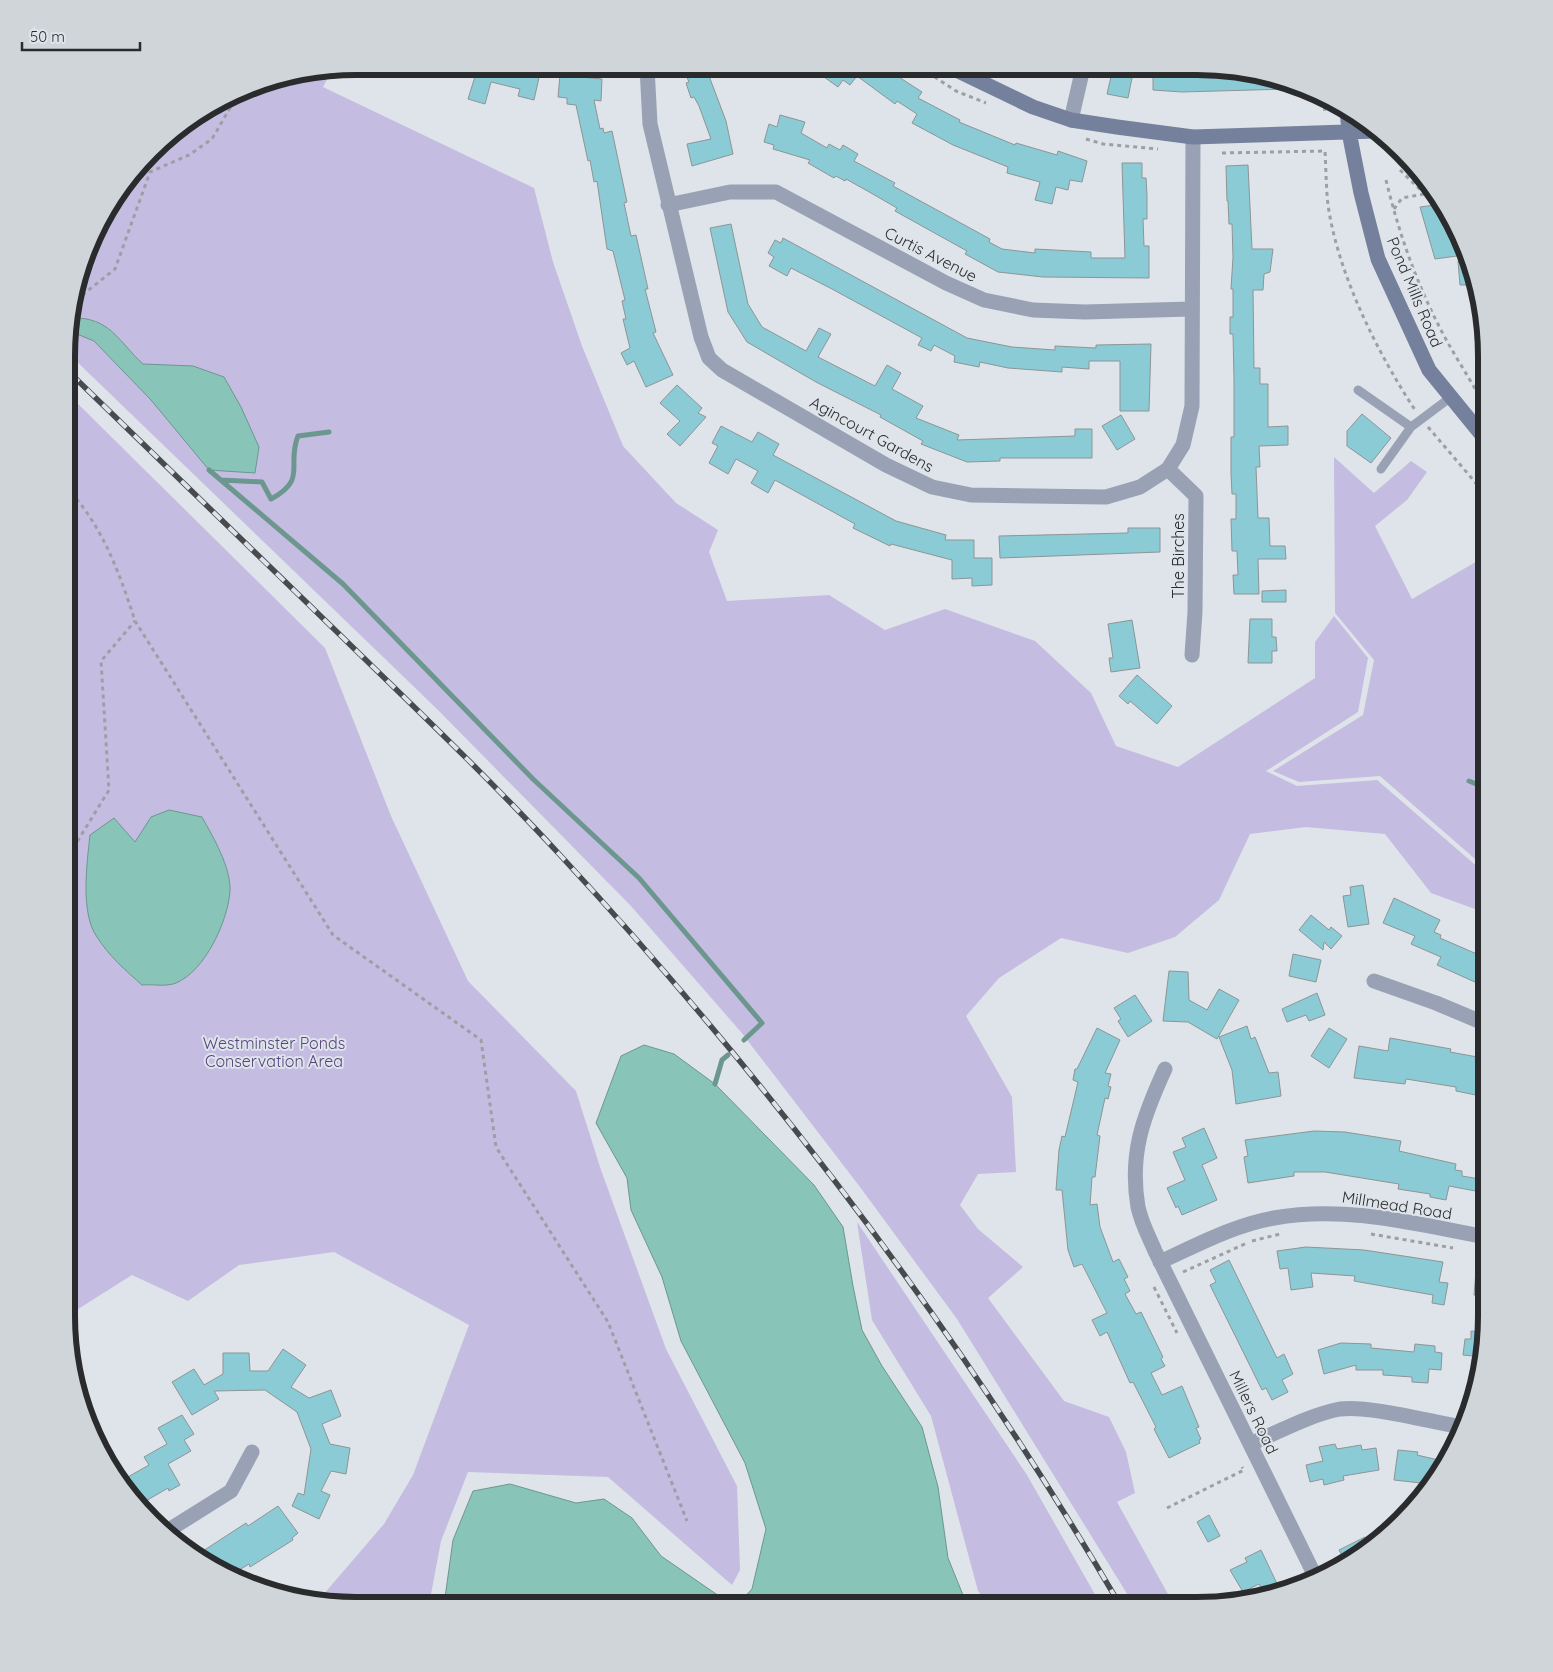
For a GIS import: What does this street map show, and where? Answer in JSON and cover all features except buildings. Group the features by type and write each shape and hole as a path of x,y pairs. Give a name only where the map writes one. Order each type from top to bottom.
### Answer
{"street":[{"name":"Agincourt Gardens","path":"647,75 650,124 701,338 709,358 722,370 886,465 932,487 971,495 1106,497 1140,487 1168,469 1183,445 1192,406 1193,137"},
{"path":"967,75 1033,107 1071,120 1193,137 1366,131"},
{"path":"1071,120 1081,75"},
{"name":"Pond Mills Road","path":"1348,119 1361,193 1378,259 1430,370 1478,430"},
{"name":"Curtis Avenue","path":"668,205 730,192 776,192 946,283 984,300 1032,310 1085,312 1191,309"},
{"name":"The Birches","path":"1168,469 1196,496 1196,612 1192,655"},
{"path":"1374,981 1436,1003 1478,1021"},
{"name":"Millers Road","path":"1165,1069 1145,1113 1134,1164 1139,1209 1160,1262 1313,1572"},
{"name":"Millmead Road","path":"1160,1262 1220,1234 1273,1218 1322,1212 1371,1216 1478,1236"},
{"path":"1250,1444 1313,1417 1341,1409 1366,1410 1456,1426"},
{"path":"172,1528 231,1491 252,1452"}],"lane":[{"path":"1358,390 1411,427"},
{"path":"1381,469 1411,427 1451,397"}],"path":[{"path":"81,296 115,269 150,172 189,155 212,139 230,108 230,105"},
{"path":"1324,105 1325,114"},
{"path":"1214,153 1325,151 1328,205 1339,248 1357,302 1377,344 1421,420 1478,486"},
{"path":"1400,170 1431,200"},
{"path":"1386,180 1393,209 1418,284 1440,330 1478,391"},
{"path":"1393,209 1402,198 1425,194"},
{"path":"75,497 85,508 121,579 135,621 333,935 482,1040 496,1147 608,1322 687,1521"},
{"path":"75,845 109,790 101,661 135,621"},
{"path":"1183,1272 1217,1254 1250,1241 1288,1232"},
{"path":"1366,1233 1462,1249"},
{"path":"1167,1508 1244,1470"}],"green space":[{"path":"329,76 323,87 534,188 553,262 582,346 623,446 676,503 718,530 709,552 727,601 829,595 885,630 945,609 1035,641 1091,693 1116,746 1178,767 1315,678 1315,642 1334,616 1368,658 1358,712 1266,771 1297,786 1377,780 1478,867 1478,910 1431,893 1385,834 1306,827 1250,834 1219,900 1175,937 1128,953 1061,938 999,978 966,1016 1012,1097 1016,1172 978,1174 960,1205 978,1229 1023,1267 988,1298 1064,1401 1109,1417 1126,1452 1135,1493 1117,1502 1170,1597 1129,1597 957,1319 860,1187 741,1032 631,906 437,709 75,360 77,319 90,265 104,231 133,185 157,157 200,122 248,96 301,80"},
{"name":"Westminster Ponds Conservation Area","path":"75,401 325,648 391,816 468,981 576,1091 601,1170 666,1349 737,1486 740,1570 732,1585 608,1477 468,1472 441,1541 430,1597 323,1595 384,1524 413,1475 469,1325 334,1252 239,1265 188,1301 132,1275 75,1311"},
{"path":"1334,457 1374,493 1411,461 1427,472 1407,500 1375,526 1412,599 1478,561 1478,862 1380,776 1299,782 1273,771 1363,715 1374,660 1335,613"},
{"path":"857,1222 1027,1475 1096,1597 983,1597 978,1591 931,1416 872,1320"}],"shaded area":[{"path":"77,318 105,326 143,364 193,366 224,377 241,407 259,447 255,473 209,470 151,400 94,341 76,334"},
{"path":"169,810 202,817 221,853 228,872 230,891 220,930 205,957 196,968 187,977 176,983 142,985 112,957 92,927 88,915 86,888 90,835 114,818 135,842 151,817"},
{"path":"644,1045 674,1054 715,1084 814,1185 843,1227 862,1330 882,1366 922,1427 938,1487 948,1558 964,1597 744,1597 752,1589 766,1529 745,1463 681,1341 662,1277 631,1210 627,1178 596,1123 621,1056"},
{"path":"510,1484 576,1503 604,1499 632,1518 661,1556 720,1597 445,1597 453,1540 473,1491"}],"waterway":[{"path":"221,480 262,482 271,499 282,492 293,478 295,447 298,436 329,432"},
{"path":"209,470 343,584 533,779 639,878 762,1023 744,1040"},
{"path":"1469,781 1478,785"},
{"path":"715,1084 722,1060 728,1055"}],"railway":[{"path":"75,378 421,713 505,797 639,942 715,1031 789,1122 929,1309 1059,1504 1115,1597"}]}
